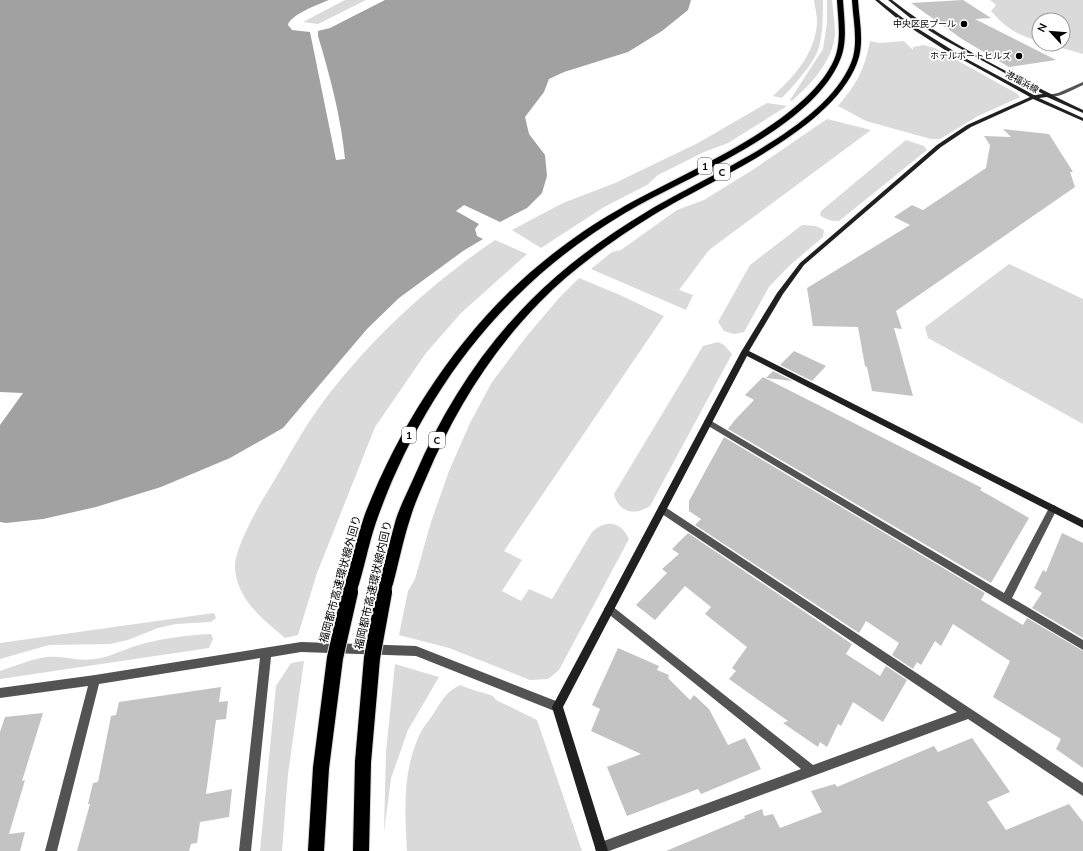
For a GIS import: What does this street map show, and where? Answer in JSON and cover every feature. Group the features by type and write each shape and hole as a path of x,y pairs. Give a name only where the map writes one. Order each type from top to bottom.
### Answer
{"highway":[{"name":"福岡都市高速環状線外回り","path":"316,851 321,768 335,658 352,584 372,515 419,414 447,371 500,306 527,281 560,254 620,212 742,145 798,109 819,88 837,60 841,47 842,28 840,0"},
{"name":"福岡都市高速環状線内回り","path":"361,851 362,762 372,658 386,584 404,518 423,469 447,419 472,377 496,344 522,314 546,290 579,262 608,240 638,221 784,136 804,122 836,91 854,63 857,49 855,0"}],"street":[{"name":"港福浜線","path":"877,0 935,41 1033,98 1083,120"},
{"name":"港福浜線","path":"890,0 909,15 938,34 1050,96 1083,112"},
{"path":"968,714 602,850 557,707 745,352 780,293 802,264 939,146 969,126 1033,98 1059,94 1083,83"},
{"path":"745,352 1083,524"},
{"path":"708,422 1083,645"},
{"path":"662,509 1083,790"},
{"path":"1006,599 1053,509"},
{"path":"609,609 812,772"},
{"path":"0,693 266,654 301,647 416,651 557,707"},
{"path":"246,851 266,654"},
{"path":"51,851 95,680"}],"shaded area":[{"path":"0,0 329,0 294,17 288,25 292,30 310,32 336,160 345,159 341,128 318,31 330,28 385,0 691,0 688,10 662,31 628,52 564,72 549,79 544,92 525,117 529,134 545,155 547,176 542,193 527,208 500,222 464,205 456,211 479,224 475,229 477,236 483,239 463,251 399,298 367,329 283,428 230,458 161,487 96,507 43,519 6,523 0,522 0,425 23,393 0,392"},
{"path":"345,0 366,0 318,24 303,22"},
{"path":"814,0 823,0 822,30 819,47 813,60 803,74 782,98 773,96 796,72 813,44 817,22"},
{"path":"827,0 832,0 835,26 835,34 830,53 826,63 820,71 792,101 790,100 823,49 827,23"},
{"path":"990,0 1083,0 1083,54 1071,51 1071,12 1031,12 1031,39 1018,33 1002,23 991,11 996,5"},
{"path":"870,41 880,43 904,41 913,50 913,47 924,45 935,48 1016,93 1020,97 978,116 940,139 931,139 866,121 838,106 855,84 859,76"},
{"path":"767,103 787,106 728,143 704,152 658,175 647,185 604,207 541,248 512,230 563,203 615,183 698,143"},
{"path":"827,119 871,130 709,250 679,290 693,295 686,310 591,269 612,252 621,250 677,210 704,200 754,169"},
{"path":"906,140 924,146 927,150 839,221 827,219 820,215 821,211"},
{"path":"802,225 816,226 824,230 823,237 789,266 769,287 744,332 734,334 724,331 718,322 750,265"},
{"path":"495,240 527,254 461,313 426,353 375,427 317,573 298,635 285,638 268,624 246,600 237,580 235,569 238,550 260,503 313,416 359,359 379,337 423,295"},
{"path":"1009,264 1083,299 1083,424 928,338 925,327"},
{"path":"579,278 620,295 664,316 504,551 522,560 502,591 521,601 529,589 552,599 592,532 597,528 608,524 617,525 622,528 629,539 559,670 548,679 530,680 449,648 399,635 408,591 415,579 431,522 449,471 470,423 492,382 526,337 559,298"},
{"path":"718,342 724,345 732,354 650,506 633,512 624,509 616,500 614,494 703,346"},
{"path":"214,613 216,618 211,622 176,624 158,628 128,640 110,644 49,645 0,659 0,643"},
{"path":"211,634 213,639 209,648 0,679 0,671 41,658 59,657 89,660 159,640"},
{"path":"304,661 288,774 282,851 260,851 276,686 291,663"},
{"path":"395,664 439,677 408,730 391,778 384,832 386,752"},
{"path":"460,685 493,696 496,700 537,720 582,851 407,851 405,807 407,778 414,750 422,730 442,700 451,690"}],"building":[{"path":"963,0 991,18 975,19 1031,47 1031,52 1040,52 1056,60 1009,67 962,39 911,3"},
{"path":"1003,129 1049,134 1073,172 1070,172 1075,187 896,311 902,329 894,328 913,396 872,391 867,367 865,366 858,327 813,326 807,288 910,225 894,217 912,205 923,210 986,168 990,145 984,136 1011,137"},
{"path":"794,351 826,366 812,381 780,365"},
{"path":"773,371 793,381 766,378"},
{"path":"763,377 982,488 980,490 1029,518 991,583 728,429 754,400 745,395"},
{"path":"724,437 985,593 981,600 1023,625 1027,618 1083,651 1083,768 1056,749 1061,739 993,697 1010,661 953,624 941,646 935,641 921,665 917,662 913,669 892,655 899,643 866,621 859,633 695,525 701,519 689,511 689,501"},
{"path":"688,533 852,644 846,654 880,676 886,666 907,680 883,722 853,702 841,726 838,724 827,747 820,742 818,747 783,723 788,721 729,679 736,671 732,668 747,647 705,614 711,607 685,586 655,620 636,605 667,573 662,569 679,554 672,549"},
{"path":"1062,533 1083,543 1083,638 1032,608 1042,593 1034,588 1043,570 1046,572"},
{"path":"618,648 659,666 657,670 669,675 668,678 690,700 694,695 709,709 728,745 745,738 761,769 701,794 698,789 627,816 607,767 641,754 591,731 600,709 592,705"},
{"path":"221,687 219,702 228,701 226,719 216,720 206,794 232,789 229,817 200,822 197,843 191,844 189,851 77,851 90,804 88,804 93,783 98,782 111,716 116,715 119,702"},
{"path":"43,713 22,781 25,780 9,834 25,832 20,851 0,851 0,732 5,717"},
{"path":"972,738 1010,792 987,802 1006,830 1069,804 1083,822 1083,851 666,851 745,818 744,816 762,809 764,816 773,814 780,828 822,812 811,791 835,784 837,787 934,746 938,752"}],"place":[{"name":"中央区民プール","path":"964,24"},
{"name":"ホテルポートヒルズ","path":"1019,56"}]}
